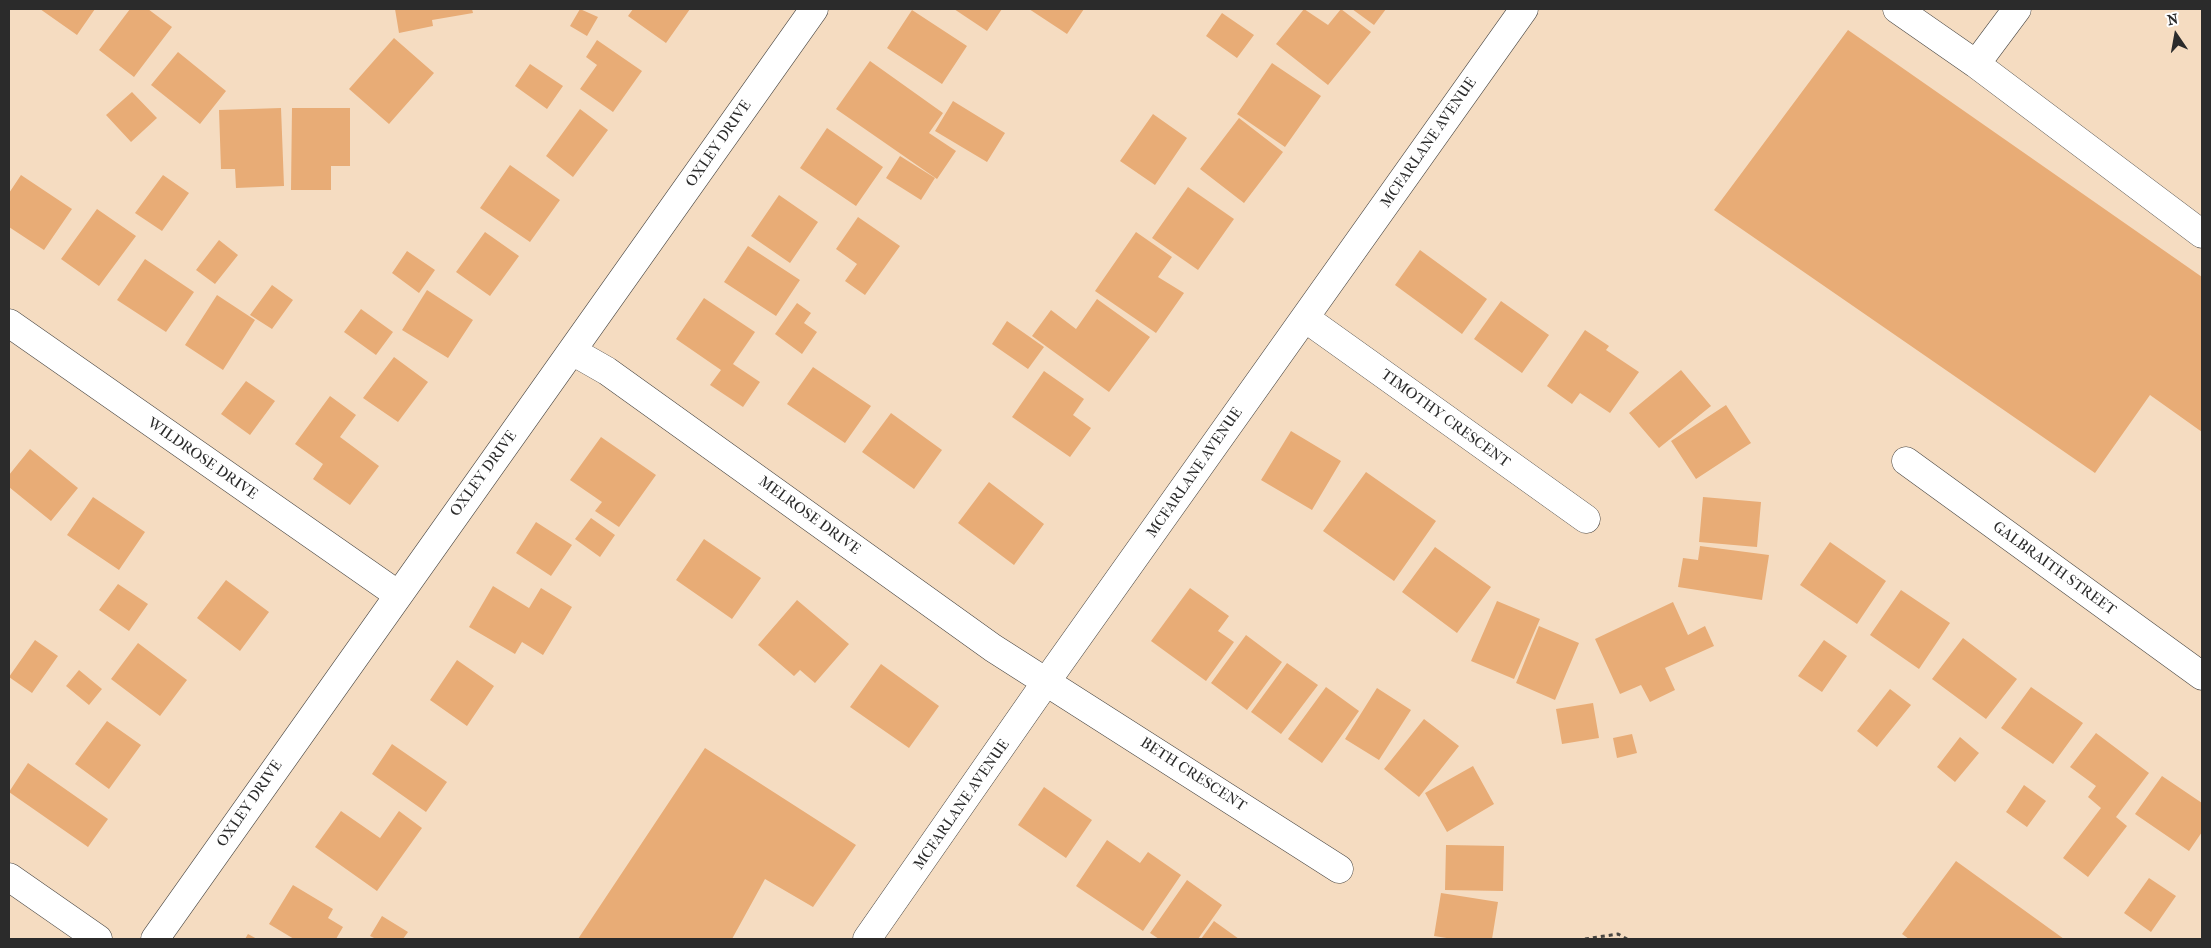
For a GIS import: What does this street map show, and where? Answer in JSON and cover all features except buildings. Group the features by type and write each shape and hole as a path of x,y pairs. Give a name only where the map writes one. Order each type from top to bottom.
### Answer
{"street":[{"name":"OXLEY DRIVE","path":"155,939 397,594 814,9"},
{"name":"MCFARLANE AVENUE","path":"868,939 1046,682 1524,9"},
{"path":"1898,9 1976,64 2202,234"},
{"path":"1976,64 2017,9"},
{"name":"TIMOTHY CRESCENT","path":"1305,318 1586,519"},
{"name":"WILDROSE DRIVE","path":"9,323 397,594"},
{"name":"MELROSE DRIVE","path":"572,351 607,371 992,648 1046,682"},
{"name":"GALBRAITH STREET","path":"1906,462 2202,676"},
{"name":"BETH CRESCENT","path":"1046,682 1339,869"},
{"path":"9,877 98,939"}],"path":[{"path":"1585,939 1618,934 1627,939"}]}
